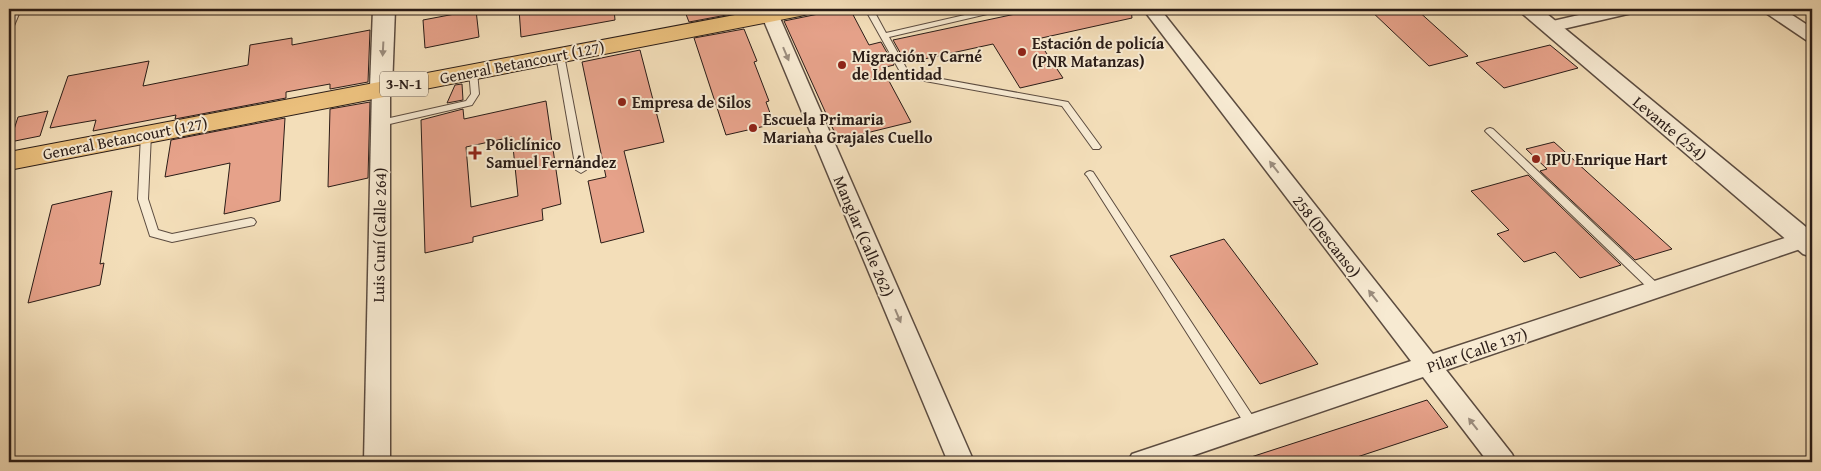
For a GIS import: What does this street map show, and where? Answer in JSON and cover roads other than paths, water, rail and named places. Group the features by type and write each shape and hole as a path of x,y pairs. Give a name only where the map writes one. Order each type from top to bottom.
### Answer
{"main road":[{"name":"General Betancourt (127)","path":"9,161 560,55 768,12 800,9"}],"street":[{"name":"Luis Cuní (Calle 264)","path":"377,462 380,123 384,9"},
{"name":"258 (Descanso)","path":"1150,9 1503,462"},
{"name":"Levante (254)","path":"1528,9 1810,241"},
{"path":"1550,27 1626,9"},
{"path":"1772,9 1812,36"},
{"name":"Manglar (Calle 262)","path":"768,12 961,462"},
{"name":"Pilar (Calle 137)","path":"1141,462 1656,289 1810,241"}],"lane":[{"path":"9,28 17,9"},
{"path":"869,9 906,75 1065,104 1096,147"},
{"path":"884,36 1000,9"},
{"path":"560,55 581,170"},
{"path":"380,123 469,103 475,94 473,71"},
{"path":"1490,131 1656,289"},
{"path":"146,134 143,199 154,233 172,238 251,222"},
{"path":"1090,174 1252,425"}],"place":[{"name":"Estación de policía (PNR Matanzas)","path":"1022,52"},
{"name":"Migración y Carné de Identidad","path":"842,65"},
{"name":"Empresa de Silos","path":"622,102"},
{"name":"Escuela Primaria Mariana Grajales Cuello","path":"753,128"},
{"name":"Policlínico Samuel Fernández","path":"475,153"},
{"name":"IPU Enrique Hart","path":"1536,159"}]}
